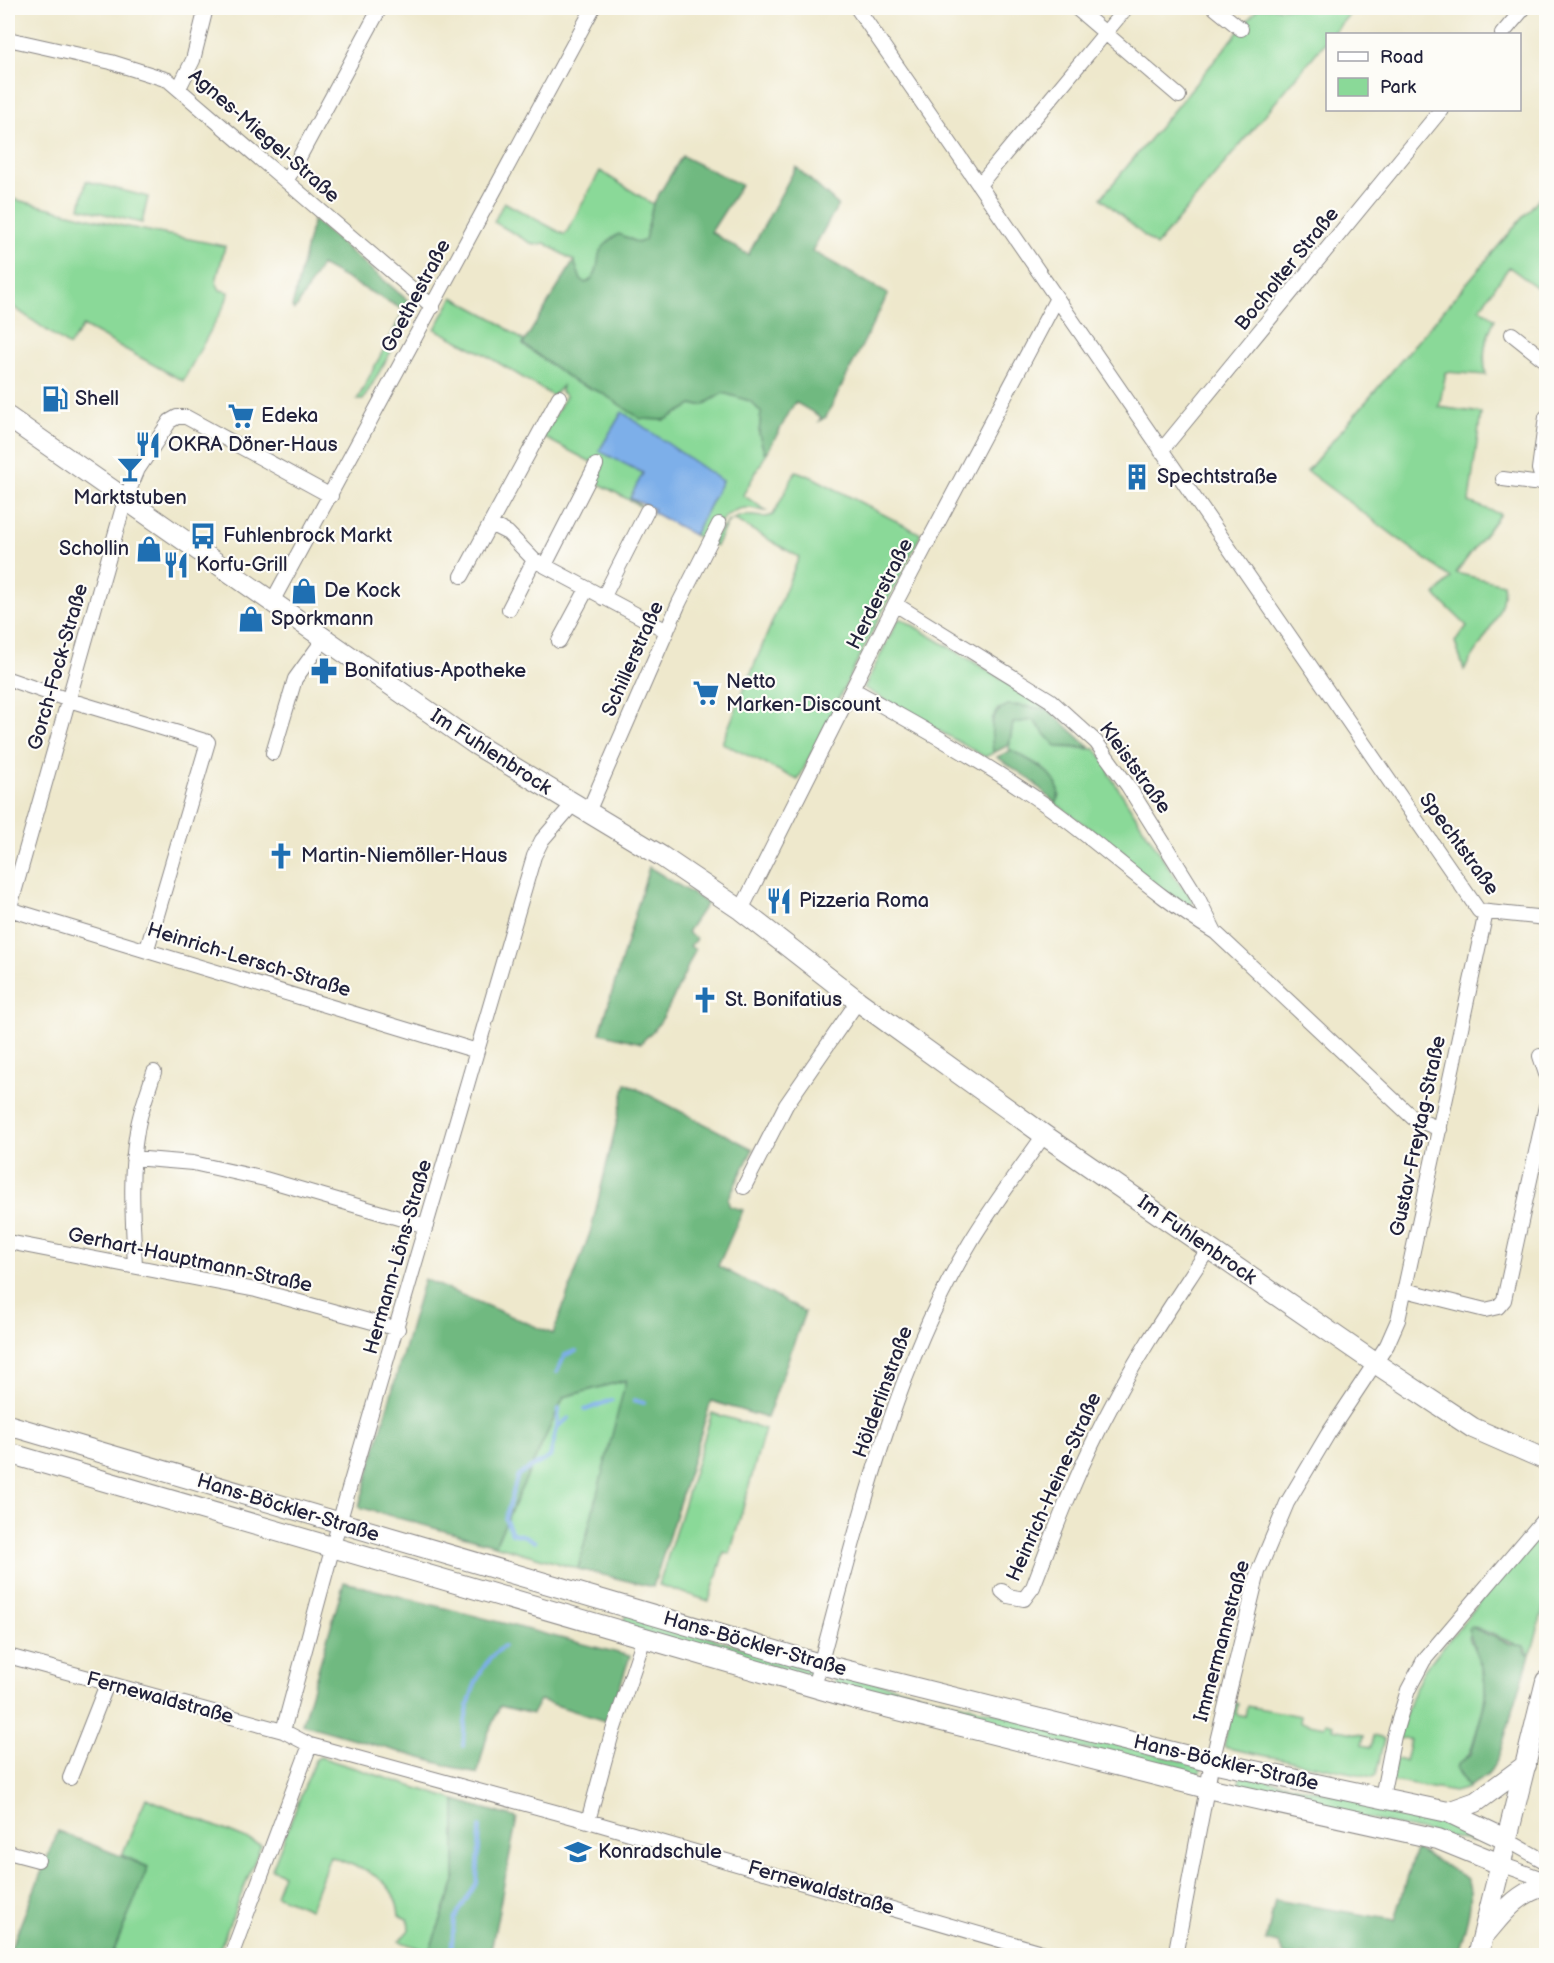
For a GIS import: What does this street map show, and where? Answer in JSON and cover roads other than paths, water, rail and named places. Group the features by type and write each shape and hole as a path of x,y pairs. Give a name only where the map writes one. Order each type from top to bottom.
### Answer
{"main road":[{"name":"Im Fuhlenbrock","path":"8,417 475,744 661,856 741,910 858,1001 1044,1135 1375,1363 1473,1428 1546,1460"},
{"name":"Hans-Böckler-Straße","path":"8,1425 820,1664 1212,1761 1448,1812 1507,1840"},
{"name":"Hans-Böckler-Straße","path":"8,1453 814,1687 1207,1788 1438,1839 1500,1864"},
{"path":"1480,1947 1546,1681"},
{"path":"1448,1812 1476,1802 1526,1765"},
{"path":"1480,1947 1509,1905 1536,1888 1546,1886"}],"street":[{"path":"179,88 193,60 206,8"},
{"path":"287,180 380,8"},
{"name":"Goethestraße","path":"272,602 593,8"},
{"name":"Spechtstraße","path":"856,8 1479,911 1546,918"},
{"path":"1076,8 1179,96"},
{"path":"979,185 1126,8"},
{"path":"1215,8 1241,29"},
{"path":"1503,33 1524,8"},
{"name":"Agnes-Miegel-Straße","path":"8,39 154,74 179,88 433,307"},
{"name":"Bocholter Straße","path":"1161,451 1440,111"},
{"name":"Herderstraße","path":"741,910 854,690 895,604 1057,298"},
{"path":"1512,334 1546,361"},
{"path":"462,576 559,397"},
{"path":"125,500 138,469 170,421 177,417 186,417 330,496"},
{"path":"1503,479 1533,483 1544,479 1539,469 1546,417"},
{"path":"509,609 540,562 596,465"},
{"name":"Gorch-Fock-Straße","path":"8,911 125,500"},
{"path":"603,598 646,511"},
{"path":"490,524 508,533 540,562 667,631"},
{"name":"Schillerstraße","path":"580,808 719,524"},
{"path":"559,641 586,589"},
{"name":"Kleiststraße","path":"895,604 1050,700 1096,742 1141,806 1198,898 1215,932"},
{"path":"273,753 295,679 324,639"},
{"path":"8,679 208,742 147,949"},
{"name":"Kleiststraße","path":"854,690 960,749 1090,838 1182,912 1215,932 1413,1118 1440,1129"},
{"name":"Hermann-Löns-Straße","path":"283,1731 339,1524 398,1329 534,856 542,840 580,808"},
{"name":"Heinrich-Lersch-Straße","path":"8,911 147,949 477,1052"},
{"name":"Gustav-Freytag-Straße","path":"1375,1363 1393,1333 1405,1290 1486,912"},
{"path":"744,1187 786,1105 858,1001"},
{"path":"1540,1056 1546,1074"},
{"path":"135,1266 131,1185 133,1158 137,1129 154,1072"},
{"path":"1405,1290 1485,1310 1498,1307 1504,1300 1546,1106"},
{"name":"Hölderlinstraße","path":"814,1687 886,1436 923,1337 970,1243 1044,1135"},
{"path":"133,1158 193,1163 265,1179 426,1226"},
{"name":"Gerhart-Hauptmann-Straße","path":"8,1242 256,1290 398,1329"},
{"name":"Heinrich-Heine-Straße","path":"1002,1591 1008,1596 1024,1599 1033,1587 1069,1493 1113,1403 1150,1338 1209,1248"},
{"name":"Immermannstraße","path":"1175,1956 1212,1761 1242,1627 1258,1572 1278,1523 1306,1468 1375,1363"},
{"path":"1382,1797 1408,1690 1424,1660 1544,1519"},
{"name":"Hans-Böckler-Straße","path":"588,1821 611,1737 644,1638"},
{"name":"Fernewaldstraße","path":"8,1656 283,1731 310,1745 588,1821 1055,1956"},
{"path":"70,1778 108,1684"},
{"path":"231,1956 310,1745"},
{"path":"1507,1840 1546,1862"},
{"path":"8,1852 38,1860"},
{"path":"1500,1864 1546,1880"}],"water":[{"path":"622,412 722,481 694,535 652,512 654,509 630,498 643,473 599,451"}],"waterway":[{"path":"557,1372 565,1355 576,1351"},
{"path":"585,1410 612,1400"},
{"path":"634,1400 644,1403"},
{"path":"557,1426 559,1409"},
{"path":"535,1542 525,1536 512,1533 505,1519 518,1475 550,1457 557,1427 569,1418"},
{"path":"463,1746 469,1705 478,1677 485,1665 504,1646"},
{"path":"451,1956 454,1920 477,1882 480,1827"}],"place":[{"name":"Shell","path":"55,399"},
{"name":"Edeka","path":"241,416"},
{"name":"OKRA Döner-Haus","path":"148,445"},
{"name":"Marktstuben","path":"130,469"},
{"name":"Spechtstraße","path":"1137,477"},
{"name":"Fuhlenbrock Markt","path":"203,536"},
{"name":"Schollin","path":"149,549"},
{"name":"Korfu-Grill","path":"176,565"},
{"name":"De Kock","path":"304,591"},
{"name":"Sporkmann","path":"251,619"},
{"name":"Bonifatius-Apotheke","path":"324,671"},
{"name":"Netto Marken-Discount","path":"706,693"},
{"name":"Martin-Niemöller-Haus","path":"281,856"},
{"name":"Pizzeria Roma","path":"779,901"},
{"name":"St. Bonifatius","path":"705,1000"},
{"name":"Konradschule","path":"578,1852"}]}
